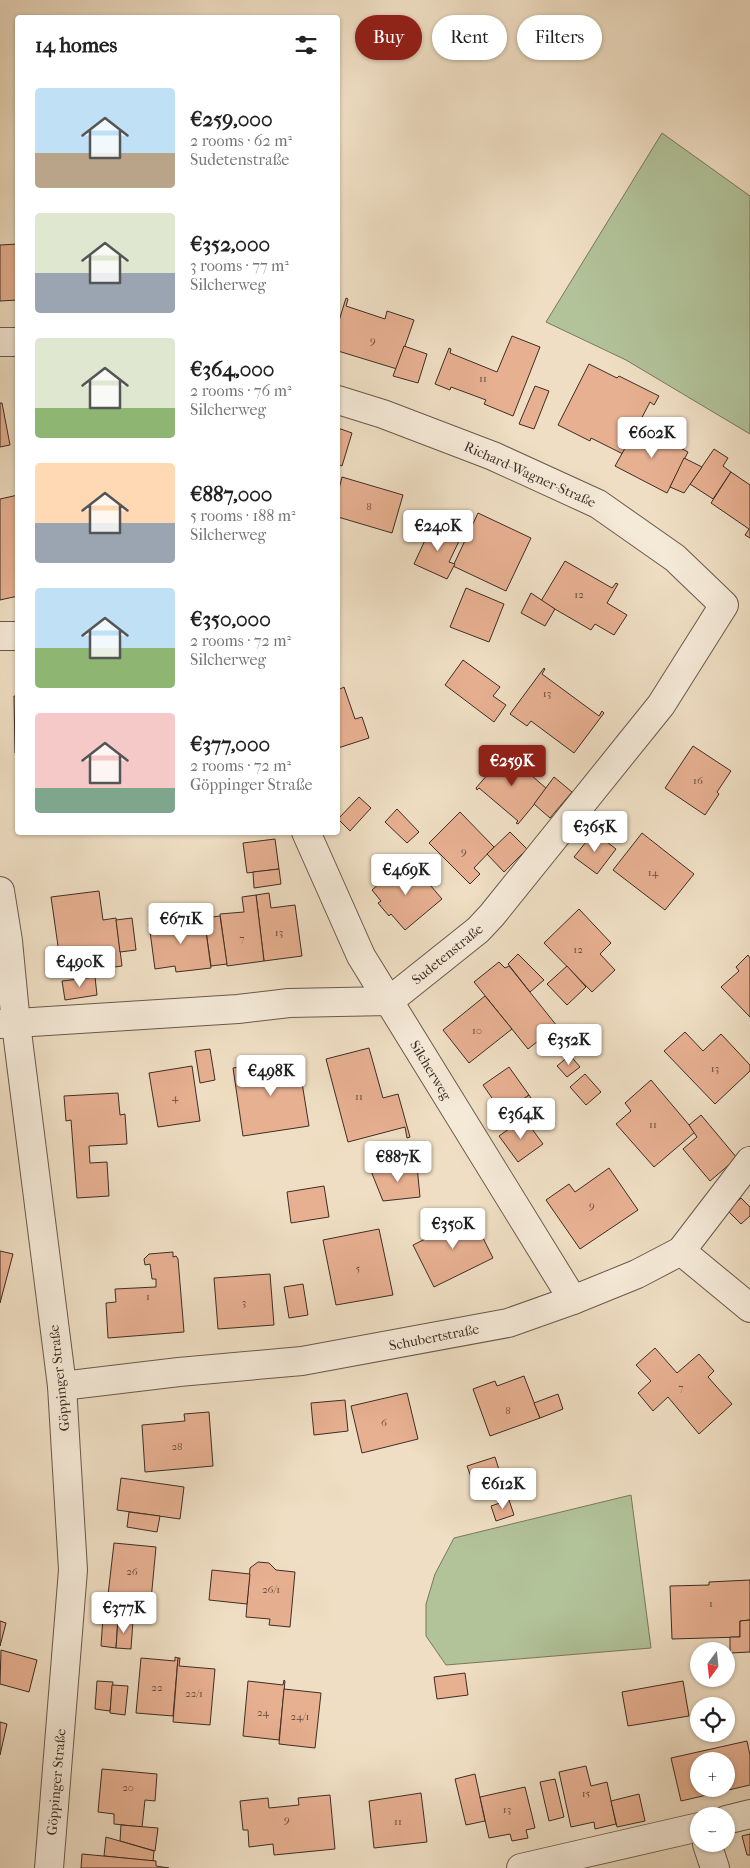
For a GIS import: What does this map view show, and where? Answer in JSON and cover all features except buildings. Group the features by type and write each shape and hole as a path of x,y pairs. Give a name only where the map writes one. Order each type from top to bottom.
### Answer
{"street":[{"path":"0,342 15,342"},
{"name":"Richard-Wagner-Straße","path":"340,401 383,414 493,456 598,504 675,558 724,605"},
{"name":"Sudetenstraße","path":"389,1001 478,930 492,915 661,705 724,605"},
{"path":"0,636 15,636"},
{"name":"Silcherweg","path":"307,835 361,956 573,1300"},
{"name":"Göppinger Straße","path":"0,891 8,941 8,1024 62,1386 73,1570 49,1868"},
{"path":"8,1024 238,1009 289,1003 389,1001"},
{"name":"Schubertstraße","path":"62,1386 179,1372 302,1361 508,1323 573,1300 637,1274 681,1250 750,1161"},
{"path":"681,1250 750,1308"},
{"path":"735,1818 750,1814"},
{"path":"521,1868 690,1829"},
{"path":"710,1852 716,1868"}],"green space":[{"path":"662,133 750,196 750,434 626,360 546,322"},
{"path":"631,1495 651,1648 446,1665 426,1636 426,1604 435,1574 454,1538"}]}
